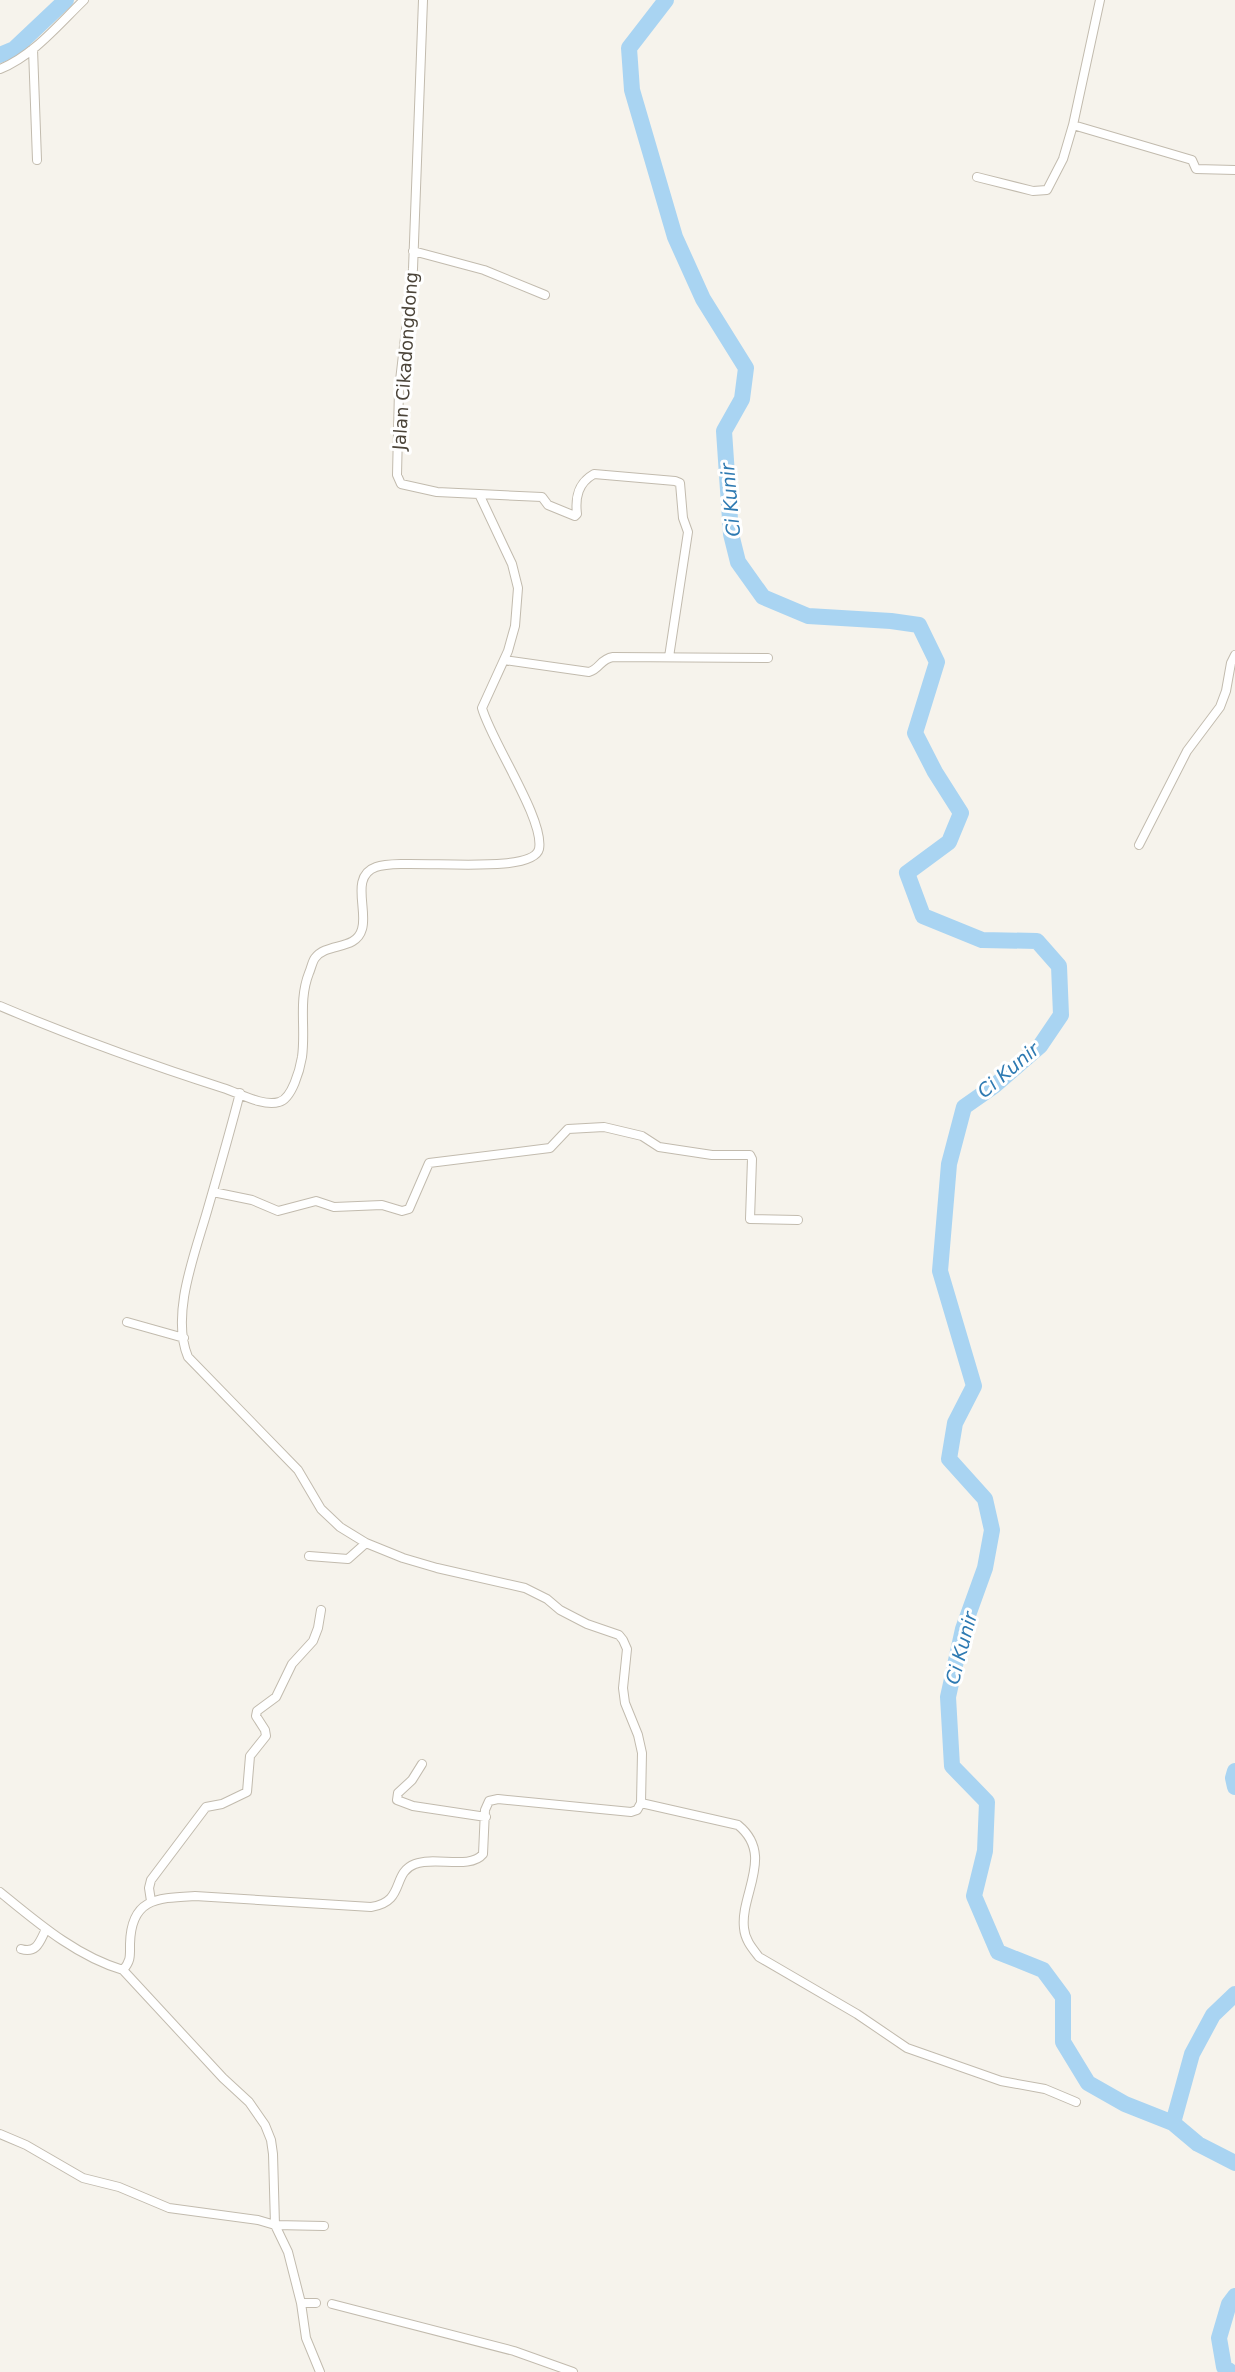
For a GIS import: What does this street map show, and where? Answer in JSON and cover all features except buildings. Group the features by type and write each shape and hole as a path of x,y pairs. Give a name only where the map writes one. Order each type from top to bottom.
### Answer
{"street":[{"path":"0,69 33,49 84,0"},
{"name":"Jalan Cikadongdong","path":"423,0 413,269 399,389 398,480 401,484 438,492 479,494"},
{"path":"977,177 1033,191 1045,191 1063,159 1073,125 1100,0"},
{"path":"33,49 37,160"},
{"path":"1073,125 1192,160 1197,169 1235,170"},
{"path":"413,251 484,270 545,295"},
{"path":"0,1006 75,1038 267,1103 282,1101 288,1095 302,1057 304,987 315,958 359,937 364,919 361,887 368,872 375,867 414,863 507,864 536,855 539,839 522,789 497,747 482,708 504,660 515,626 518,588 512,564 479,494 542,497 548,505 575,516 582,483 594,474 680,483 687,539 669,657"},
{"path":"1139,845 1187,751 1220,707 1235,656"},
{"path":"504,660 589,671 596,669 604,659 613,657 768,658"},
{"path":"124,1970 130,1962 136,1914 151,1901 165,1897 195,1896 370,1908 382,1906 391,1899 410,1866 437,1860 466,1862 479,1859 483,1854 485,1806 489,1801 498,1799 631,1812 637,1810 640,1803 642,1753 625,1703 623,1688 627,1649 626,1643 619,1635 587,1624 524,1588 437,1568 366,1543 340,1527 321,1509 298,1470 188,1357 183,1318 188,1273 240,1093"},
{"path":"213,1192 252,1200 278,1211 316,1202 334,1207 382,1205 405,1211 410,1209 429,1163 547,1149 554,1146 568,1129 604,1127 640,1135 661,1147 712,1155 750,1155 749,1218 798,1220"},
{"path":"127,1322 184,1338"},
{"path":"309,1556 349,1558 366,1543"},
{"path":"151,1901 151,1880 206,1807 222,1804 247,1792 250,1756 266,1736 256,1716 257,1711 276,1697 292,1664 313,1641 321,1610"},
{"path":"422,1764 412,1780 398,1793 397,1800 413,1806 486,1817"},
{"path":"640,1803 738,1825 747,1832 754,1848 752,1880 743,1925 749,1945 759,1956 857,2014 906,2048 1001,2081 1045,2089 1076,2102"},
{"path":"0,1892 46,1929 90,1957 124,1970 164,2017 258,2114 271,2140 275,2225 288,2252 306,2337 320,2372"},
{"path":"21,1950 35,1949 46,1929"},
{"path":"0,2134 26,2145 83,2178 119,2187 169,2208 275,2225 324,2226"},
{"path":"301,2304 316,2302"},
{"path":"332,2304 514,2351 573,2372"}],"waterway":[{"path":"0,55 14,49 66,0"},
{"name":"Ci Kunir","path":"666,0 629,48 632,90 675,237 703,299 746,368 742,399 724,431 731,534 738,562 763,597 808,616 919,625 937,662 915,733 935,772 961,813 949,842 907,873 923,916 982,940 1037,941 1059,966 1061,1015 1040,1046 994,1086 964,1107 949,1164 940,1271 974,1386 955,1423 949,1459 985,1499 992,1530 985,1568 963,1629 948,1697 952,1766 987,1802 985,1851 974,1896 998,1952 1043,1970 1063,1997 1063,2042 1088,2083 1125,2104 1173,2123 1198,2144 1235,2163"},
{"path":"1235,1771 1235,1787"},
{"path":"1173,2123 1192,2054 1213,2015 1235,1994"},
{"name":"Ci Kunir","path":"1231,2372 1224,2367 1219,2338 1229,2304 1235,2296"}]}
